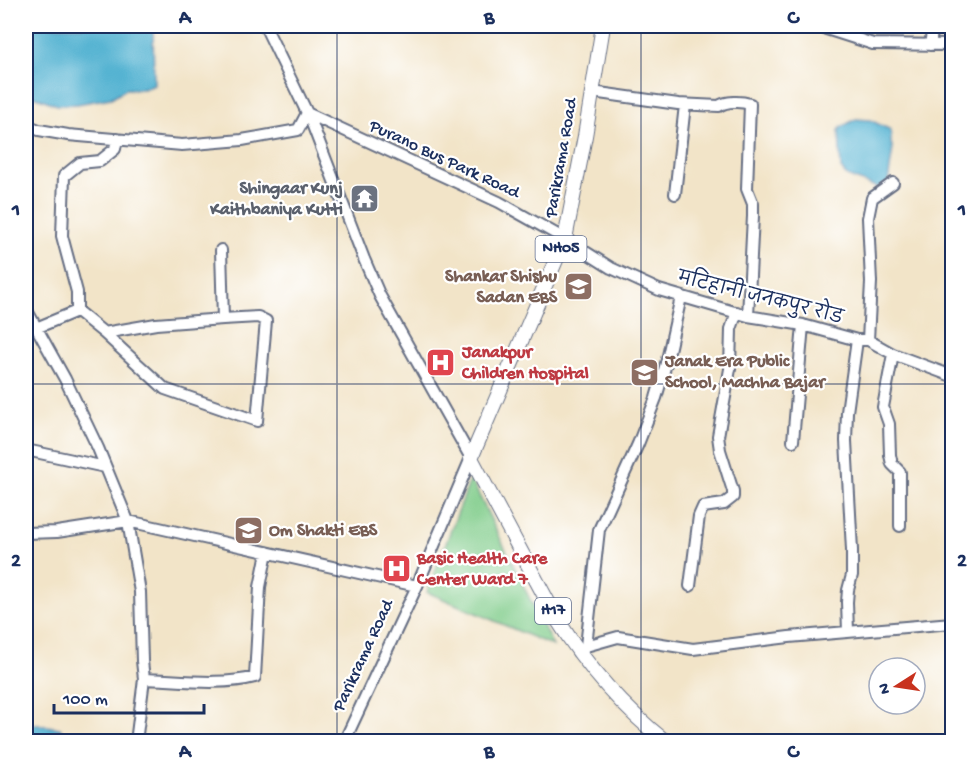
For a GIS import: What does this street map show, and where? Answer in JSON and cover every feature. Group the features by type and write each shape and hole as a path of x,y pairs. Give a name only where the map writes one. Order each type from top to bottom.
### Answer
{"main road":[{"name":"Parikrama Road","path":"471,458 565,239 603,26"},
{"name":"H17","path":"471,458 557,619 634,714 666,741"}],"street":[{"path":"265,26 307,113 380,296 471,458"},
{"path":"730,26 738,26"},
{"path":"817,26 873,45 952,45"},
{"path":"930,45 933,26"},
{"path":"592,92 685,105 719,106 747,103 751,108 747,189 753,204 753,216 748,316"},
{"path":"675,194 685,105"},
{"path":"26,125 39,130 68,135 183,145 242,140 298,130 307,113"},
{"name":"Purano Bus Park Road","path":"307,113 499,202 565,239"},
{"path":"76,311 77,292 62,236 64,176 80,163 100,161 115,149 117,139"},
{"path":"848,632 847,602 852,575 846,431 849,387 862,340 871,282 868,218 872,198 892,183"},
{"name":"मटिहानी जनकपुर रोड","path":"565,239 611,268 659,290 748,316 803,325 862,340 952,376"},
{"path":"221,250 223,319"},
{"path":"681,297 656,398 599,530 582,649 618,637 693,649 952,623"},
{"path":"26,309 65,379 98,448 128,521 141,592 144,679 136,741"},
{"path":"36,328 76,311"},
{"path":"76,311 104,333 165,389 257,421 266,321 258,317 223,319 156,324 104,333"},
{"path":"690,586 699,516 703,507 724,504 733,497 718,436 730,369 731,329 737,312"},
{"path":"792,441 803,325"},
{"path":"894,354 883,407 889,424 892,464 900,472 900,526"},
{"path":"26,450 105,467"},
{"name":"NH05","path":"417,586 471,458"},
{"path":"26,533 57,532 128,521 417,586"},
{"path":"144,679 200,681 246,680 255,677 260,587 267,552"},
{"name":"Parikrama Road","path":"344,741 417,586"}],"green space":[{"path":"471,479 553,646 427,592"}],"water":[{"path":"26,26 153,26 154,84 144,89 126,89 111,98 77,104 57,105 26,93"},
{"path":"856,119 870,120 891,130 893,148 888,182 878,188 847,176 841,169 839,130"},
{"path":"26,723 60,728 66,741 26,741"}],"place":[{"name":"Shingaar Kunj Kaithbaniya Kutti","path":"364,199"},
{"name":"Shankar Shishu Sadan EBS","path":"578,287"},
{"name":"Janakpur Children Hospital","path":"441,363"},
{"name":"Janak Era Public School, Machha Bajar","path":"644,372"},
{"name":"Om Shakti EBS","path":"248,531"},
{"name":"Basic Health Care Center Ward 7","path":"396,569"}]}
